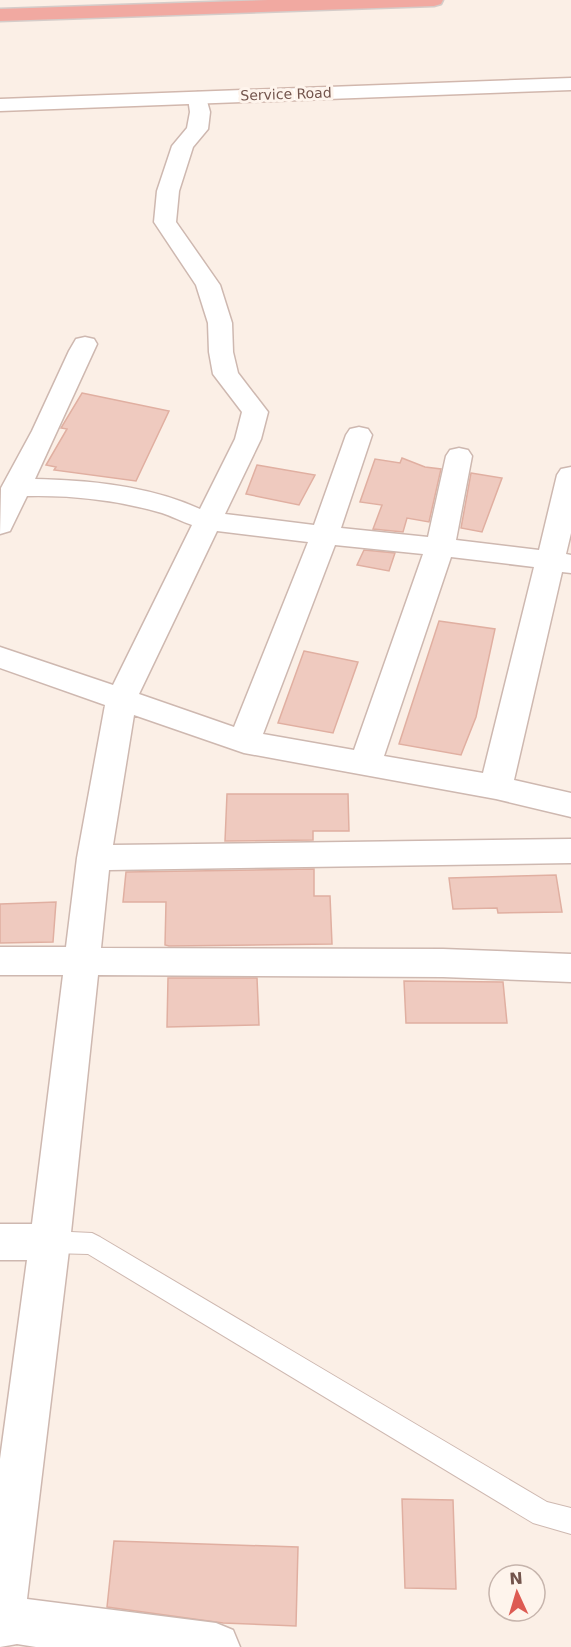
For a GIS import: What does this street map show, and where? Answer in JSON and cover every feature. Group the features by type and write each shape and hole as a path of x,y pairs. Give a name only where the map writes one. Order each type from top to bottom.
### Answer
{"highway":[{"path":"0,15 434,0"}],"street":[{"name":"Service Road","path":"0,105 571,84"},
{"path":"198,98 200,112 197,129 183,146 180,154 168,191 165,222 208,285 220,323 220,352 226,374 255,412 248,439 206,521 121,700 94,858 50,1242 1,1622 216,1647"},
{"path":"0,525 15,488 61,398 72,367 85,344"},
{"path":"244,742 324,537 359,435"},
{"path":"365,764 440,547 459,456"},
{"path":"496,788 560,562 571,475"},
{"path":"15,488 56,486 110,493 171,506 206,521 324,537 440,547 560,562"},
{"path":"0,657 244,742 496,788 571,805"},
{"path":"94,858 571,851"},
{"path":"0,961 443,963 571,968"},
{"path":"0,1242 50,1242"}],"lane":[{"path":"50,1242 92,1244 542,1514 571,1521"}],"building":[{"path":"82,393 169,411 136,481 54,470 56,467 46,465 67,429 61,428"},
{"path":"402,458 425,467 441,469 429,522 407,518 403,532 373,529 382,505 360,502 375,459 400,463"},
{"path":"257,465 315,475 299,505 246,494"},
{"path":"471,473 502,478 482,532 461,528"},
{"path":"364,550 395,553 389,571 357,565"},
{"path":"439,621 495,629 476,717 461,755 399,744"},
{"path":"304,651 358,662 333,733 278,723"},
{"path":"227,794 348,794 349,831 313,831 313,840 225,841"},
{"path":"314,869 314,896 330,896 332,944 169,946 165,945 166,902 123,902 126,872"},
{"path":"556,875 562,912 498,913 497,908 453,909 449,878"},
{"path":"56,902 53,942 0,943 0,904"},
{"path":"168,978 257,978 259,1025 167,1027"},
{"path":"404,981 503,982 507,1023 406,1023"},
{"path":"402,1499 453,1500 456,1589 405,1588"},
{"path":"114,1541 298,1547 296,1626 223,1623 107,1607"}]}
